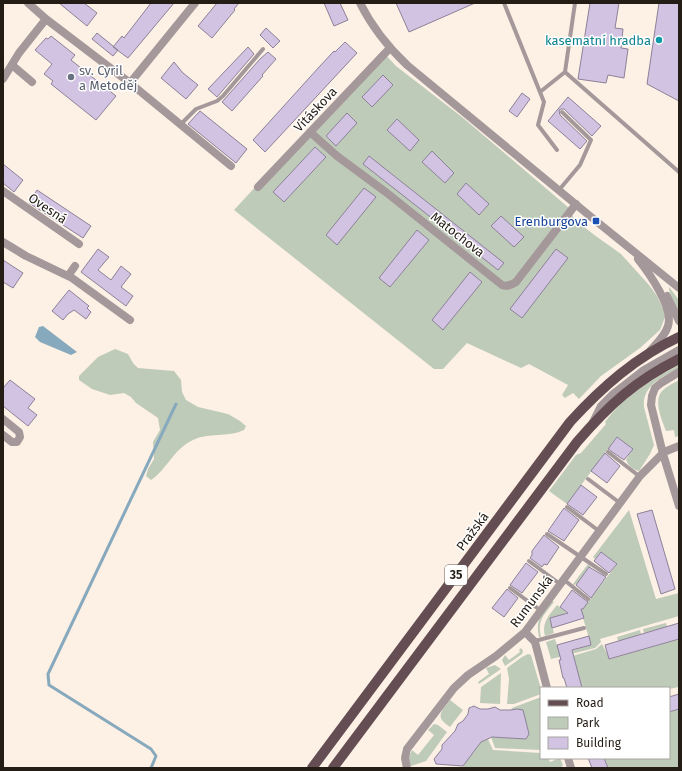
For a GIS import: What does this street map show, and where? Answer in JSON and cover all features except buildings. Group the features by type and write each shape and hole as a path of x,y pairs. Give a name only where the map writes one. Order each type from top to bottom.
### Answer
{"main road":[{"name":"Pražská","path":"312,768 562,432 588,402 604,387 646,356 679,338"},
{"name":"35","path":"333,768 577,442 609,407 633,387 645,378 679,358"}],"street":[{"path":"28,3 46,19 181,124 230,166"},
{"path":"130,83 195,3"},
{"path":"360,3 375,29 390,48 413,70 679,288"},
{"path":"3,79 19,53 46,19"},
{"name":"Vitáskova","path":"258,187 390,48"},
{"path":"12,65 32,82"},
{"name":"Matochova","path":"310,132 337,156 502,285 506,286 516,282 576,204"},
{"name":"Ovesná","path":"3,191 79,244"},
{"path":"3,242 26,256 68,276 130,320"},
{"path":"632,250 655,282 668,312 668,327 646,356"},
{"path":"68,276 75,266"},
{"path":"645,267 660,282 679,321"},
{"path":"591,426 599,409 612,395 644,370 679,350"},
{"path":"679,372 660,383 655,388 652,396 652,409 663,454 679,506"},
{"path":"3,419 19,432 20,437 16,442 12,442 3,435"},
{"name":"Rumunská","path":"407,768 405,758 407,749 454,688 468,675 496,656 525,632 640,476 663,454 670,449 679,446"},
{"path":"525,632 534,642 548,687"}],"lane":[{"path":"504,3 544,102 538,125 557,150"},
{"path":"540,92 565,72 575,3"},
{"path":"181,124 196,109 217,101 223,96 262,49"},
{"path":"565,72 679,172"},
{"path":"559,190 580,165 591,140 562,112"},
{"path":"608,452 640,476"},
{"path":"588,479 620,503"},
{"path":"567,507 599,531"},
{"path":"548,534 606,574"},
{"path":"529,561 588,599"},
{"path":"510,588 540,610"},
{"path":"534,642 584,628"}],"green space":[{"path":"382,51 396,66 462,117 569,208 574,219 621,254 657,296 664,311 665,317 660,330 640,348 601,376 579,399 573,393 565,398 562,395 568,385 529,364 521,368 467,343 443,369 434,369 234,210"},
{"path":"669,287 679,300 679,315 669,290"},
{"path":"115,349 128,354 138,368 174,371 181,380 182,392 186,400 198,407 228,414 246,426 244,430 231,434 205,436 193,440 180,449 162,471 151,480 146,476 154,459 153,442 160,430 158,418 124,393 110,395 92,389 79,380 79,376 98,357"},
{"path":"679,365 679,368 660,378 646,393 644,407 654,445 639,471 631,467 626,460 632,449 617,437 567,504 549,491 576,455 581,453 620,405 639,389"},
{"path":"679,380 679,436 675,437 674,430 666,431 659,411 658,400 662,391"},
{"path":"629,510 656,599 679,593 679,616 600,639 601,642 595,648 551,659 546,642 555,639 560,654 591,645 581,611 617,564 601,552 595,559 593,557"},
{"path":"588,564 591,567 590,569 588,568 578,583 574,585 573,584"},
{"path":"552,601 554,602 542,618 540,626 541,637 539,637 538,625 540,618"},
{"path":"557,605 567,613 550,619 554,633 545,636 545,623"},
{"path":"666,623 667,627 644,633 643,629"},
{"path":"640,630 641,634 618,641 617,637"},
{"path":"679,639 679,687 670,689 670,687 582,687 573,656 559,660 596,649 602,644 610,659"},
{"path":"521,648 523,651 522,654 505,666 502,660 505,655 509,660 520,652 519,650"},
{"path":"528,654 531,655 540,687 540,694 514,704 507,704 509,679 507,668"},
{"path":"495,665 501,669 479,684 478,682 489,674 486,668"},
{"path":"501,673 500,704 480,703 481,687"},
{"path":"540,697 540,750 495,748 491,737 526,739 529,734 523,711 517,709 511,710 512,708"},
{"path":"450,700 463,710 450,727 442,720 441,715"},
{"path":"679,709 679,768 608,768 604,759 670,759 670,712"},
{"path":"434,724 438,725 447,732 426,761 411,766 409,765 409,757 412,750 418,755 434,735 428,730"},
{"path":"488,739 493,750 540,753 540,759 548,759 550,762 560,759 563,765 561,768 464,768 463,766 481,742"}],"water":[{"path":"43,326 77,352 71,355 40,342 35,337 39,327"}],"waterway":[{"path":"151,768 156,756 151,749 49,685 48,674 176,404"}],"place":[{"name":"kasematní hradba","path":"659,40"},
{"name":"sv. Cyril a Metoděj","path":"71,77"},
{"name":"Erenburgova","path":"596,221"}]}
